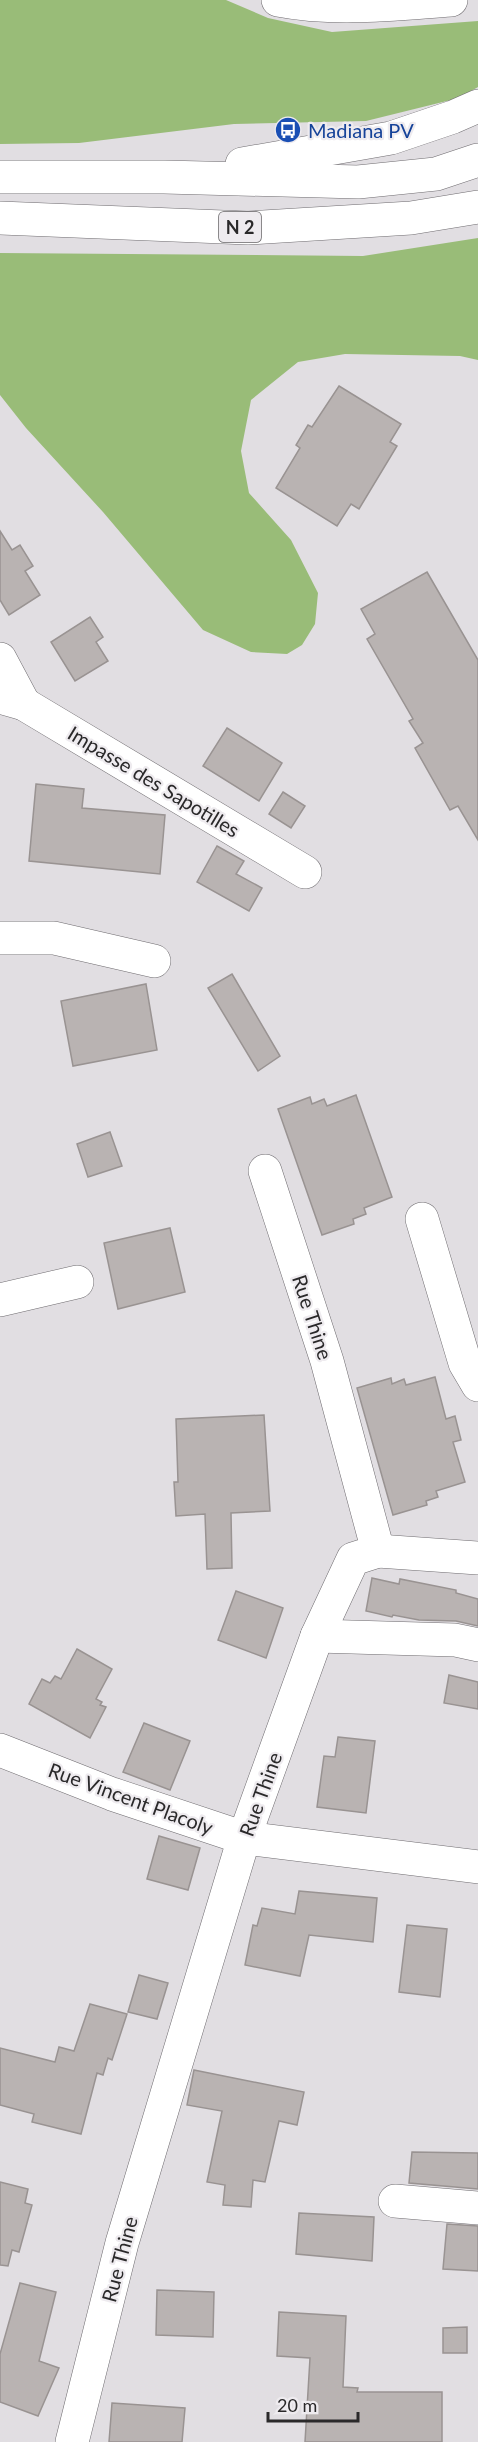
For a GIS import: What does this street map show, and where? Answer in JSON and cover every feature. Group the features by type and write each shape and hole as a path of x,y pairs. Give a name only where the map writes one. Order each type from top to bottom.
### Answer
{"street":[{"path":"278,0 300,4 364,6 451,0"},
{"path":"164,177 391,138 478,106"},
{"path":"0,177 164,177 358,182 436,174 478,160"},
{"name":"N 2","path":"0,218 248,228 411,218 478,207"},
{"path":"0,659 12,700"},
{"name":"Impasse des Sapotilles","path":"12,700 305,872"},
{"path":"0,938 54,939 154,961"},
{"name":"Rue Thine","path":"72,2442 122,2243 244,1838 317,1636 353,1559 378,1551 327,1361 265,1171"},
{"path":"422,1219 465,1363 478,1384"},
{"path":"0,1300 77,1282"},
{"path":"378,1551 478,1558"},
{"path":"317,1636 455,1640 478,1645"},
{"name":"Rue Vincent Placoly","path":"0,1750 112,1794 244,1838 478,1867"},
{"path":"395,2201 478,2208"}],"green space":[{"path":"0,0 226,0 268,18 332,32 478,21 478,87 459,98 366,121 234,124 79,143 0,144"},
{"path":"478,238 478,360 460,356 345,354 298,362 251,400 241,451 249,493 291,540 318,593 315,624 302,645 287,654 251,652 203,630 103,512 26,428 0,395 0,253 363,256"}],"building":[{"path":"339,386 401,424 390,442 397,446 359,509 351,504 337,526 276,488 300,448 296,445 308,425 312,427"},
{"path":"0,531 12,550 20,545 33,566 25,571 40,595 9,615 0,600"},
{"path":"427,572 478,660 478,840 458,806 450,810 415,748 423,743 409,721 413,719 367,639 375,634 361,609"},
{"path":"90,617 103,637 96,642 108,661 75,681 51,642"},
{"path":"227,728 282,763 259,801 203,766"},
{"path":"36,784 84,789 82,808 165,815 160,874 29,861"},
{"path":"283,792 305,806 291,828 269,814"},
{"path":"217,846 244,861 236,874 262,888 249,911 197,882"},
{"path":"232,974 280,1056 258,1071 208,988"},
{"path":"146,984 157,1050 73,1066 61,1001"},
{"path":"356,1095 392,1197 364,1208 366,1214 353,1219 354,1224 322,1235 278,1109 310,1097 312,1104 324,1099 327,1106"},
{"path":"110,1132 122,1166 88,1177 77,1144"},
{"path":"170,1228 185,1292 118,1309 104,1243"},
{"path":"435,1377 446,1419 455,1416 461,1440 453,1442 465,1482 436,1491 438,1497 426,1501 427,1505 393,1515 357,1388 391,1378 392,1384 404,1379 406,1385"},
{"path":"264,1415 270,1511 231,1513 232,1568 207,1569 205,1514 176,1516 174,1482 178,1482 176,1419"},
{"path":"372,1578 399,1584 400,1579 456,1590 456,1593 478,1599 478,1626 456,1621 419,1620 393,1615 392,1617 366,1611"},
{"path":"236,1591 283,1608 266,1658 218,1640"},
{"path":"77,1649 112,1669 96,1699 102,1702 100,1705 106,1707 90,1738 29,1704 42,1679 50,1683 55,1676 61,1679"},
{"path":"449,1675 478,1682 478,1709 444,1703"},
{"path":"144,1723 190,1741 170,1790 123,1772"},
{"path":"338,1737 375,1741 366,1813 317,1807 324,1756 335,1757"},
{"path":"159,1836 200,1848 188,1890 147,1879"},
{"path":"299,1891 377,1898 373,1942 309,1935 300,1976 245,1965 253,1925 257,1926 262,1908 295,1914"},
{"path":"407,1925 447,1929 440,1997 399,1992"},
{"path":"139,1975 168,1983 157,2019 128,2012"},
{"path":"90,2004 127,2014 112,2060 108,2058 103,2075 97,2073 81,2134 32,2122 34,2114 0,2105 0,2048 55,2062 59,2047 74,2051"},
{"path":"194,2070 304,2092 297,2125 279,2121 265,2182 253,2180 251,2207 223,2205 225,2185 207,2182 222,2111 187,2105"},
{"path":"412,2152 478,2153 478,2189 409,2183"},
{"path":"0,2182 28,2189 25,2203 32,2205 19,2252 12,2250 8,2266 0,2265"},
{"path":"299,2213 374,2217 372,2261 296,2254"},
{"path":"447,2224 478,2226 478,2271 443,2269"},
{"path":"20,2283 56,2292 39,2361 59,2368 38,2416 0,2402 0,2354"},
{"path":"157,2290 214,2292 213,2337 156,2335"},
{"path":"279,2312 346,2316 343,2387 358,2388 357,2392 442,2392 442,2442 305,2442 310,2358 277,2356"},
{"path":"467,2327 467,2353 443,2353 443,2328"},
{"path":"112,2403 185,2408 182,2442 109,2442"}],"place":[{"name":"Madiana PV","path":"288,130"}]}
